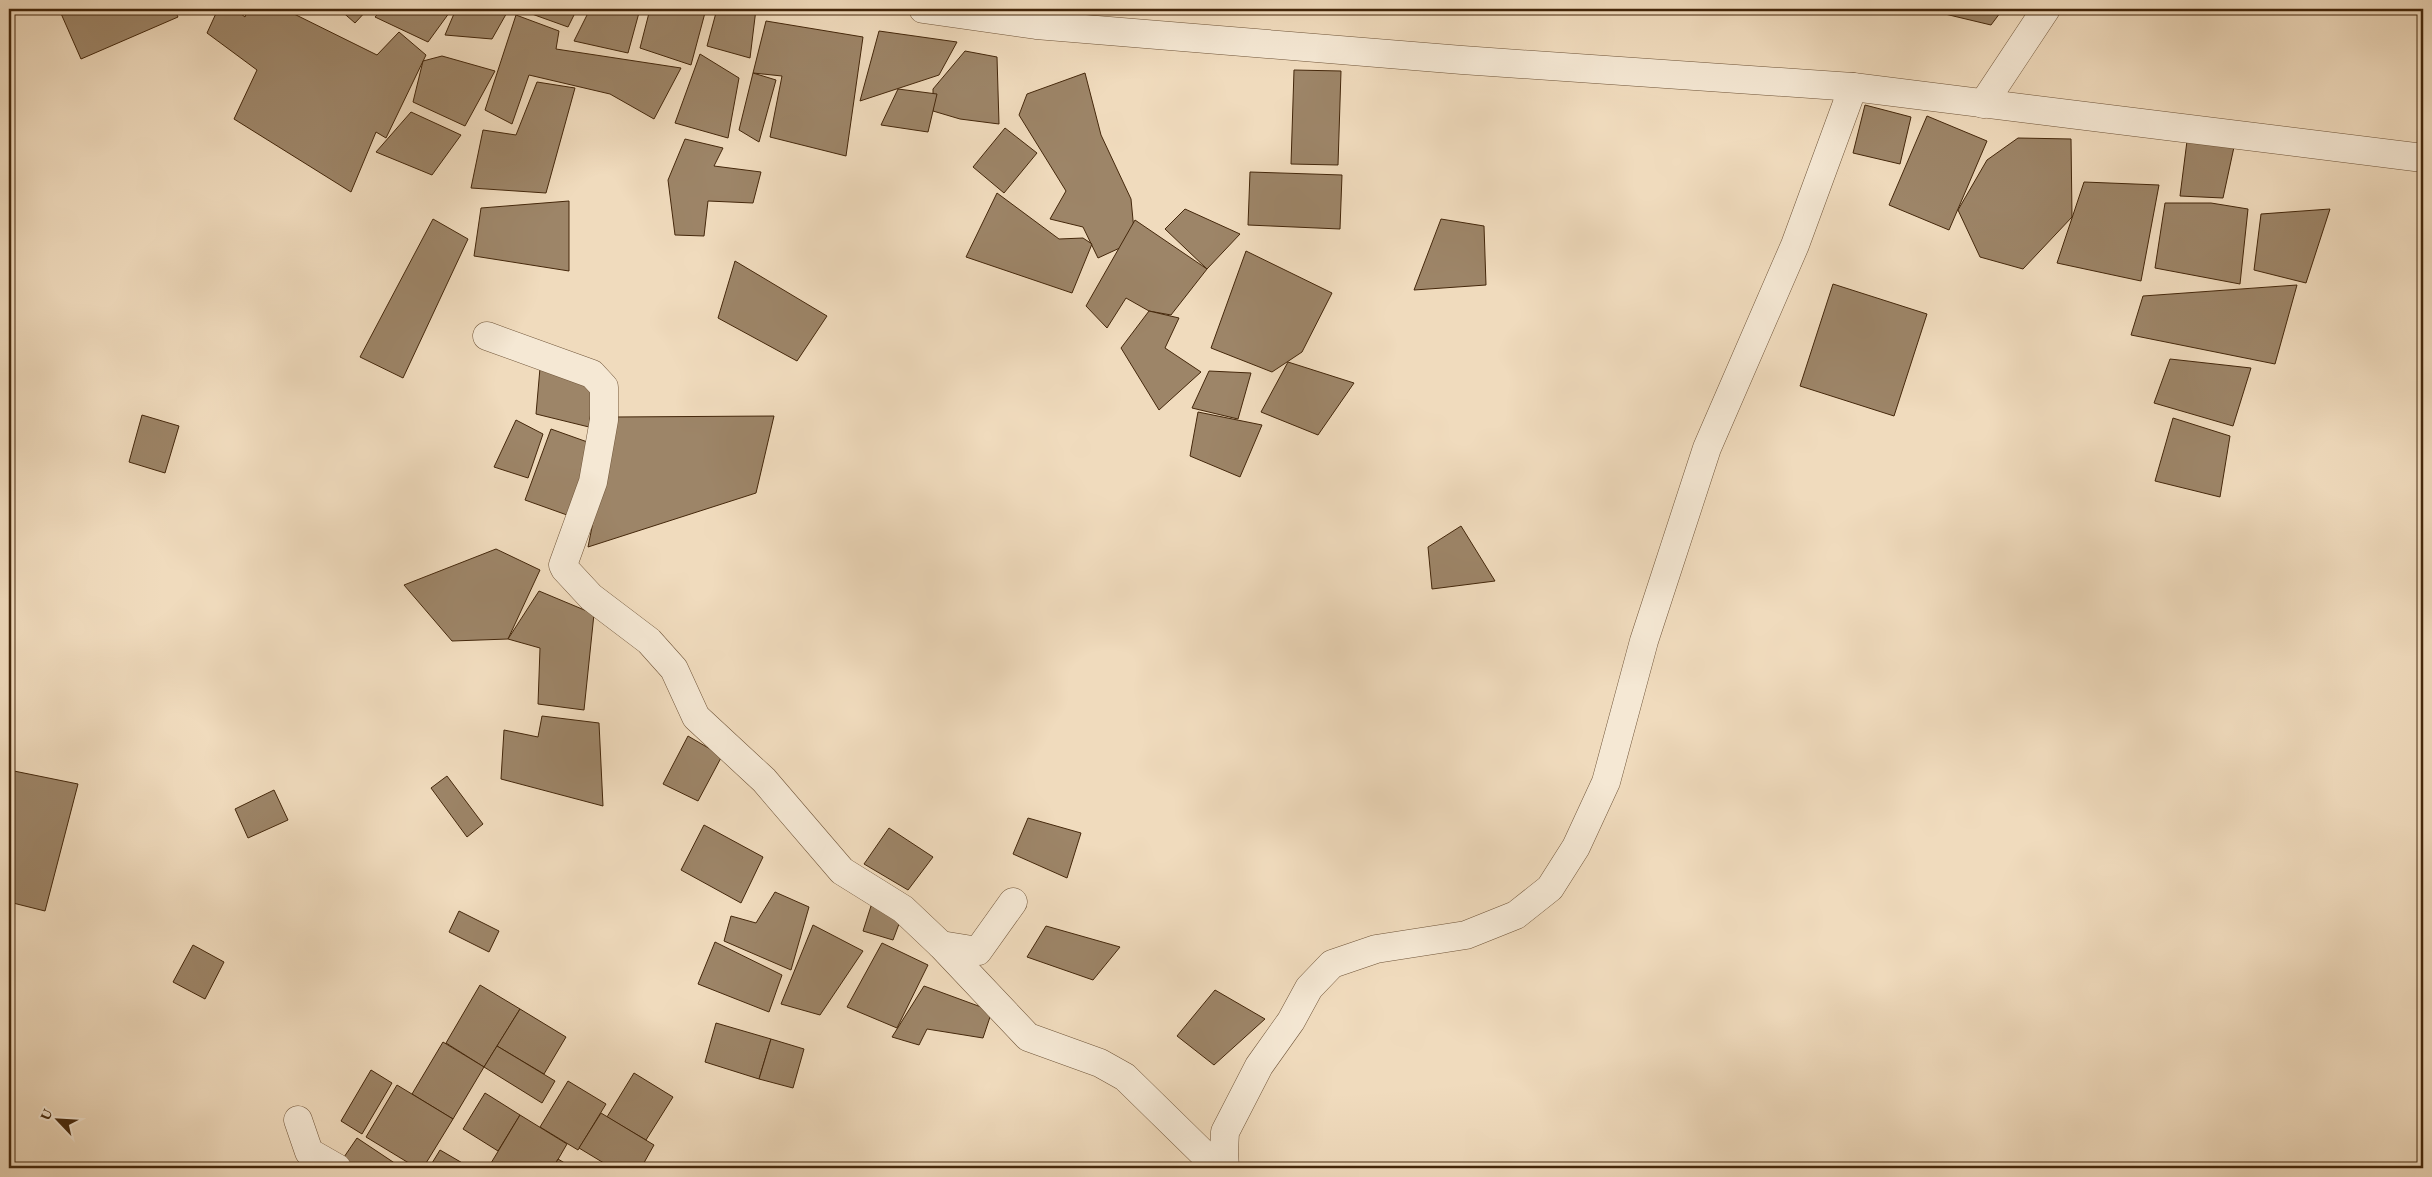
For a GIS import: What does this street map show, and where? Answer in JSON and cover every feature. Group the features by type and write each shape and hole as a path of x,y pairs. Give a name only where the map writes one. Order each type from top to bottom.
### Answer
{"street":[{"path":"923,9 1036,25 1482,61 1853,87 2423,158"},
{"path":"1983,104 2046,9"},
{"path":"1225,1168 1225,1132 1259,1066 1290,1021 1309,988 1332,964 1376,949 1466,935 1516,915 1550,888 1576,847 1606,782 1644,641 1707,448 1795,244 1853,87"},
{"path":"487,336 592,374 604,387 604,420 593,482 565,554 564,569 591,597 649,642 668,662 674,669 696,718 764,780 842,871 904,909 941,945 1028,1037 1100,1063 1125,1078 1218,1168"},
{"path":"941,945 978,951 1014,902"},
{"path":"298,1120 309,1152 337,1168"}],"building":[{"path":"59,9 174,9 178,17 81,59"},
{"path":"218,9 235,9 245,17 248,9 284,9 377,55 399,32 426,55 386,138 376,132 351,192 234,119 257,70 207,33"},
{"path":"339,9 368,9 355,23"},
{"path":"382,9 452,9 428,42 375,17"},
{"path":"456,9 509,9 492,39 445,35"},
{"path":"518,9 577,9 568,27"},
{"path":"590,9 640,9 628,53 574,41"},
{"path":"650,9 706,9 691,65 640,48"},
{"path":"717,9 756,9 750,58 707,46"},
{"path":"1924,9 2003,9 1991,25"},
{"path":"516,15 559,31 556,49 681,68 654,119 610,94 529,75 512,124 485,110"},
{"path":"766,21 863,37 846,156 770,137 782,76 753,73"},
{"path":"879,31 957,42 939,75 860,101"},
{"path":"965,51 997,57 999,124 960,119 933,111 933,89"},
{"path":"700,54 739,78 728,138 675,123"},
{"path":"442,56 495,71 465,126 413,102 423,61"},
{"path":"1294,70 1341,71 1338,165 1291,164"},
{"path":"753,73 776,80 759,142 739,130"},
{"path":"1085,73 1101,135 1131,199 1135,241 1098,258 1083,227 1050,219 1066,191 1019,115 1027,94"},
{"path":"537,82 575,88 546,193 471,188 483,130 516,135"},
{"path":"898,89 937,94 928,132 881,125"},
{"path":"1865,105 1911,117 1900,164 1853,153"},
{"path":"411,112 461,135 432,175 376,152"},
{"path":"1927,116 1987,141 1949,230 1889,205"},
{"path":"1005,128 1037,153 1004,193 973,167"},
{"path":"2018,138 2071,139 2072,217 2023,269 1980,257 1958,210 1987,160"},
{"path":"685,139 723,148 714,166 761,172 753,203 708,201 704,236 675,235 668,180"},
{"path":"2187,141 2234,147 2223,198 2180,196"},
{"path":"1250,172 1342,175 1340,229 1248,225"},
{"path":"2084,182 2159,185 2141,281 2057,263"},
{"path":"997,193 1059,239 1083,238 1092,244 1072,293 966,257"},
{"path":"569,201 569,271 474,256 481,208"},
{"path":"2165,203 2211,203 2248,209 2240,284 2155,268"},
{"path":"1185,209 1240,234 1207,269 1165,229"},
{"path":"2330,209 2306,283 2254,270 2261,214"},
{"path":"433,219 468,239 403,378 360,357"},
{"path":"1441,219 1484,226 1486,285 1414,290"},
{"path":"1135,220 1207,269 1171,315 1149,311 1126,298 1107,328 1086,306"},
{"path":"1246,251 1332,293 1302,352 1272,372 1211,348"},
{"path":"735,261 827,316 797,361 718,318"},
{"path":"1833,284 1927,314 1894,416 1800,386"},
{"path":"2297,285 2275,364 2131,335 2143,296"},
{"path":"1149,311 1179,318 1165,348 1201,372 1159,410 1121,348"},
{"path":"2170,359 2251,368 2233,426 2154,403"},
{"path":"1288,362 1354,383 1318,435 1261,412"},
{"path":"540,368 594,388 589,427 536,414"},
{"path":"1209,371 1251,373 1238,419 1192,408"},
{"path":"1198,412 1262,425 1240,477 1190,456"},
{"path":"142,415 179,426 165,473 129,462"},
{"path":"774,416 756,493 588,547 614,417"},
{"path":"2173,418 2230,436 2220,497 2155,481"},
{"path":"516,420 543,434 528,478 494,467"},
{"path":"551,429 593,444 567,515 525,500"},
{"path":"1461,526 1495,581 1432,589 1428,547"},
{"path":"496,549 540,570 508,639 452,641 404,585"},
{"path":"539,591 594,614 584,710 538,704 540,648 508,639"},
{"path":"542,716 599,723 603,806 501,779 504,730 538,737"},
{"path":"688,736 722,756 698,801 663,784"},
{"path":"9,770 78,784 45,911 9,902"},
{"path":"447,776 483,824 467,837 431,788"},
{"path":"274,790 288,820 248,838 235,809"},
{"path":"1028,818 1081,833 1067,878 1013,854"},
{"path":"704,825 763,857 741,903 681,870"},
{"path":"889,828 933,857 908,890 864,864"},
{"path":"775,892 809,907 791,970 724,941 731,916 756,923"},
{"path":"871,906 902,916 893,940 863,931"},
{"path":"459,911 499,931 489,952 449,932"},
{"path":"813,925 863,951 820,1015 781,1004"},
{"path":"1046,926 1120,947 1093,980 1027,957"},
{"path":"715,942 782,975 769,1012 698,984"},
{"path":"882,943 928,965 897,1028 847,1007"},
{"path":"193,945 224,962 205,999 173,982"},
{"path":"9,972 14,973 9,997"},
{"path":"480,985 520,1009 484,1067 446,1043"},
{"path":"924,986 992,1011 983,1038 927,1029 919,1045 892,1037"},
{"path":"1215,990 1265,1019 1214,1065 1177,1036"},
{"path":"520,1009 566,1037 544,1074 497,1046"},
{"path":"716,1023 771,1039 759,1079 705,1062"},
{"path":"771,1039 804,1049 793,1088 759,1079"},
{"path":"443,1042 484,1067 453,1119 412,1094"},
{"path":"497,1046 555,1081 542,1103 484,1067"},
{"path":"371,1070 392,1083 362,1134 341,1121"},
{"path":"634,1073 673,1097 646,1140 607,1117"},
{"path":"568,1081 606,1104 578,1150 540,1127"},
{"path":"397,1085 453,1119 423,1168 417,1168 366,1137"},
{"path":"485,1093 520,1115 498,1151 463,1129"},
{"path":"601,1113 654,1145 641,1168 612,1168 579,1148"},
{"path":"520,1115 567,1144 553,1168 488,1168"},
{"path":"357,1138 402,1168 354,1168 342,1160"},
{"path":"440,1150 471,1168 429,1168"},
{"path":"558,1159 573,1168 553,1168"}]}
